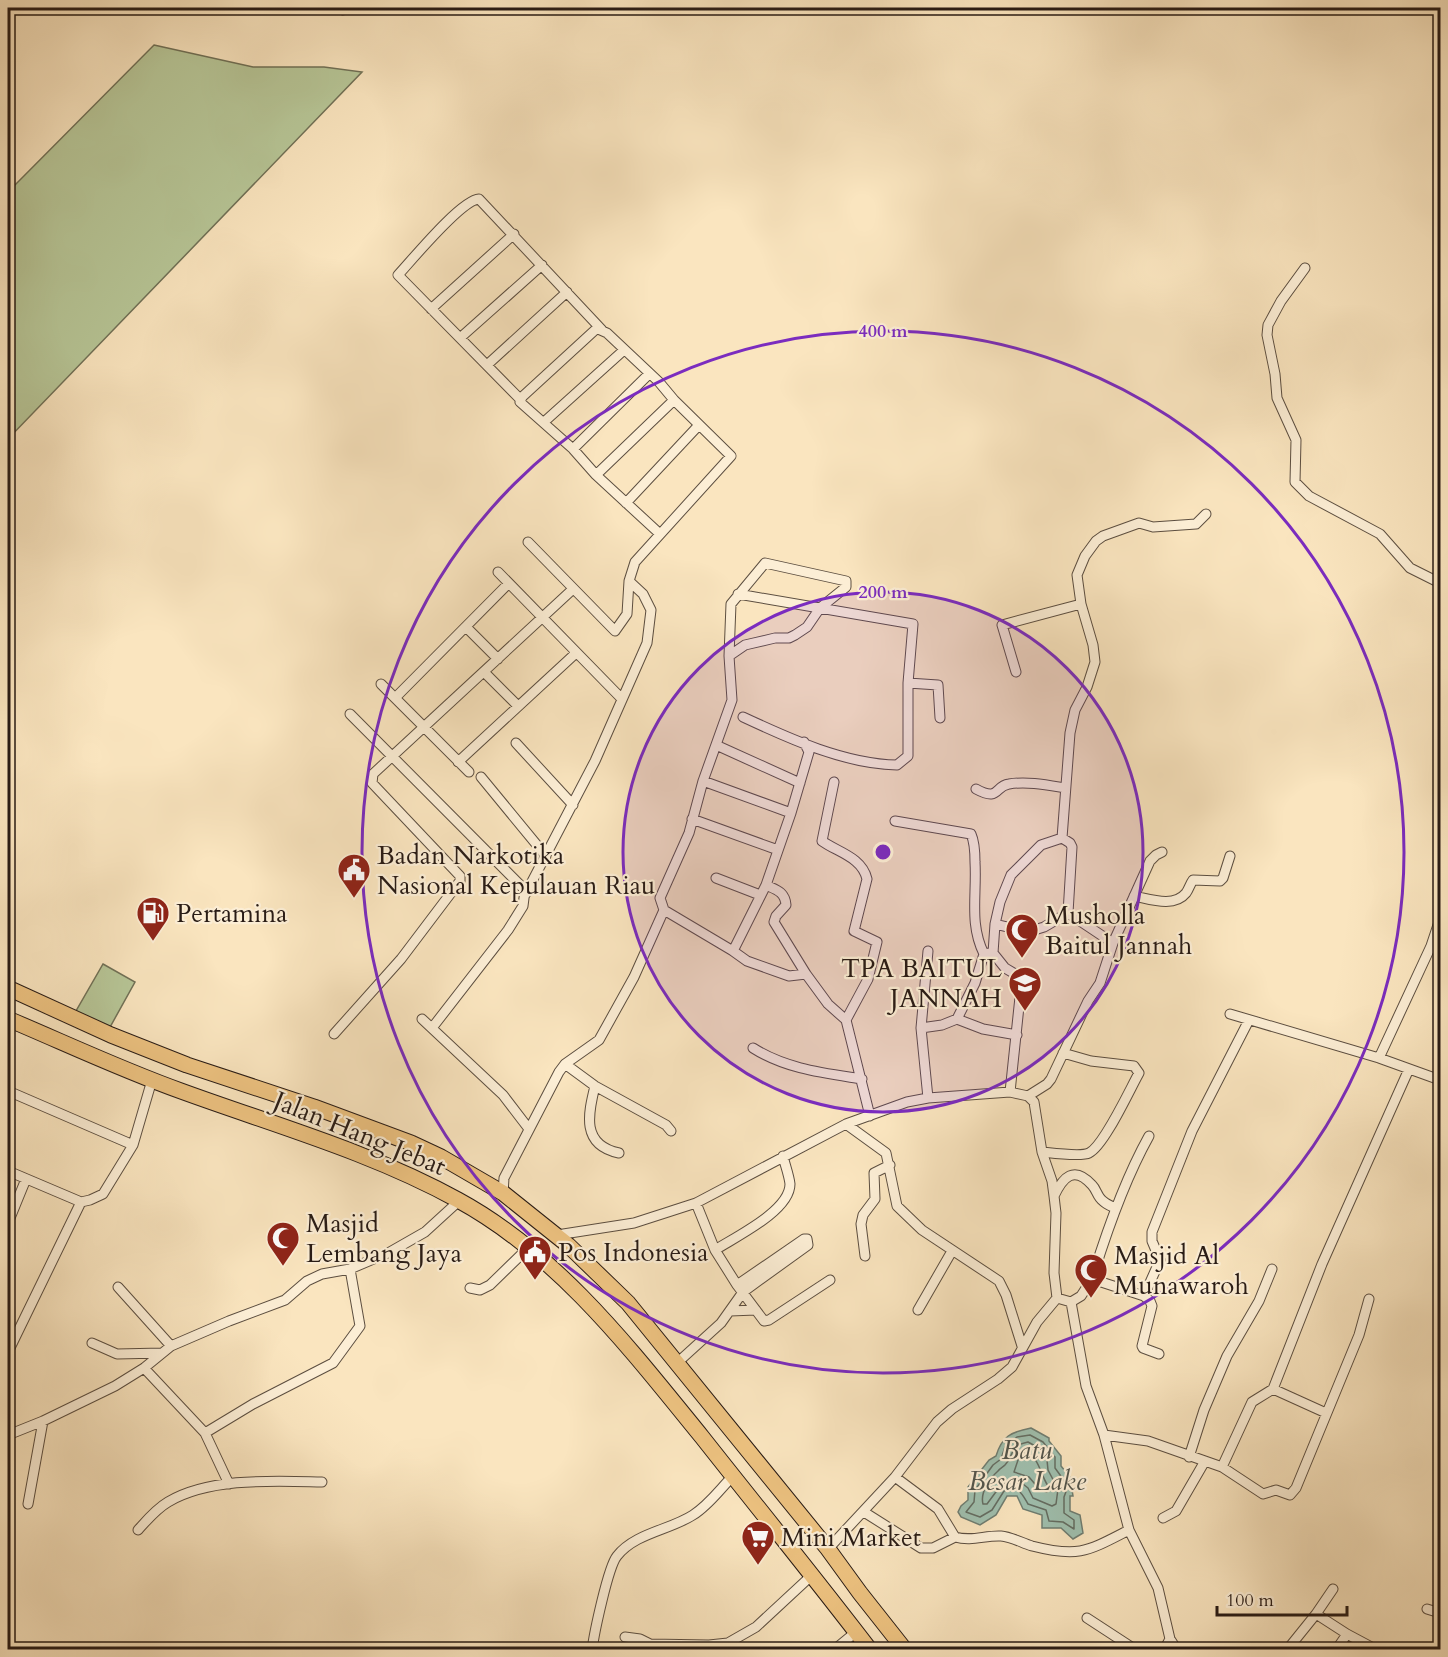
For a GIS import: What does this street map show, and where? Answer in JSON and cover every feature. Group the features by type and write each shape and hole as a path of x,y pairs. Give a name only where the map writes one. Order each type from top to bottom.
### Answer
{"highway":[{"path":"8,988 111,1035 188,1065 314,1107 411,1143 441,1157 503,1193 557,1236 628,1303 828,1549 905,1650"},
{"name":"Jalan Hang Jebat","path":"8,1019 152,1080 374,1159 460,1200 528,1248 570,1285 615,1333 733,1476 870,1650"},
{"path":"374,1159 384,1134"}],"street":[{"path":"340,8 343,10 348,8"},
{"path":"528,542 615,631 627,614 628,582 635,562 731,456 650,374 602,330 479,199 473,200 452,216 398,275 520,399 522,404 573,449 596,475 660,534"},
{"path":"431,309 514,234"},
{"path":"460,338 542,265"},
{"path":"1305,268 1281,301 1268,325 1267,336 1275,374 1277,398 1296,440 1295,482 1309,496 1380,534 1410,568 1440,583"},
{"path":"487,365 567,292"},
{"path":"520,399 595,330 602,330"},
{"path":"544,422 624,350"},
{"path":"573,449 650,374"},
{"path":"596,475 674,400"},
{"path":"626,503 699,425"},
{"path":"1062,838 1065,788 1074,714 1087,687 1095,662 1094,645 1081,604 1077,574 1085,556 1096,541 1103,536 1139,523 1153,527 1196,524 1206,513"},
{"path":"729,656 745,645 795,636 807,627 820,608 846,587 846,581 766,563 732,604 729,656 732,700 703,781 683,848 661,893 660,903 664,910 747,961 789,976 806,974"},
{"path":"498,572 622,699"},
{"path":"525,895 573,805 647,643 651,610 643,594 628,582"},
{"path":"395,698 508,584"},
{"path":"334,1034 401,959 460,881 460,876 447,860 372,783 373,774 573,589"},
{"path":"738,594 913,623 908,683 909,756 897,765 876,764 842,757 742,717"},
{"path":"1016,672 1002,625 1081,604"},
{"path":"466,627 498,659"},
{"path":"458,762 576,653"},
{"path":"484,672 518,706"},
{"path":"908,683 938,686 940,718"},
{"path":"381,684 469,772"},
{"path":"350,714 525,890 523,906 507,930 432,1028"},
{"path":"733,951 766,885 791,813 809,752 804,742"},
{"path":"516,743 573,805"},
{"path":"716,745 801,783"},
{"path":"481,777 546,856"},
{"path":"703,781 791,813"},
{"path":"834,782 822,841 850,856 866,874 867,879 854,931 878,942 868,979 846,1020"},
{"path":"976,789 993,794 1009,783 1041,784 1065,788"},
{"path":"693,819 778,850"},
{"path":"896,821 971,834 974,840 975,927 978,941 988,954 1022,978 1010,1092"},
{"path":"1062,838 1070,843 1072,848 1068,913"},
{"path":"921,1028 942,1026 957,1019 988,954 1003,892 1011,875 1041,845 1062,838"},
{"path":"1028,1096 1047,1084 1088,1001 1100,983 1113,943 1152,858 1162,852"},
{"path":"1134,896 1164,902 1177,899 1186,892 1193,880 1220,881 1230,856"},
{"path":"716,878 760,895"},
{"path":"766,885 780,891 785,898 786,905 776,916 774,922 806,974 828,1004 846,1020 870,1116"},
{"path":"503,1193 504,1178 565,1064 598,1040 634,977 664,910"},
{"path":"995,924 1028,932 1044,927 1068,913"},
{"path":"1068,913 1113,943"},
{"path":"1379,1059 1431,946 1440,919"},
{"path":"1023,946 1028,932"},
{"path":"928,951 921,1028 928,1098"},
{"path":"1230,1014 1440,1080"},
{"path":"422,1019 503,1095 529,1129"},
{"path":"957,1019 983,1029 1017,1035"},
{"path":"1144,1296 1160,1260 1152,1241 1152,1232 1192,1131 1249,1020"},
{"path":"753,1048 788,1065 862,1079"},
{"path":"1042,1152 1084,1154 1090,1152 1104,1136 1139,1073 1134,1066 1091,1061 1063,1053"},
{"path":"565,1064 595,1086 666,1125 671,1131"},
{"path":"1222,1467 1252,1402 1273,1389 1327,1254 1409,1069"},
{"path":"8,1171 81,1202 102,1194 132,1145 152,1080"},
{"path":"595,1086 588,1123 599,1144 608,1150 619,1152"},
{"path":"8,1091 132,1145"},
{"path":"557,1236 634,1223 696,1203 846,1124 908,1102 928,1098 1010,1092 1028,1096 1034,1102 1042,1152 1052,1181 1056,1213 1054,1273 1057,1298 1037,1322 1012,1367 937,1422 895,1477 828,1549"},
{"path":"846,1124 884,1151 890,1165 897,1206 922,1230 1002,1285 1022,1346"},
{"path":"1057,1298 1071,1302 1081,1296 1092,1279 1115,1208 1149,1136"},
{"path":"715,1250 772,1214 788,1192 790,1182 783,1156"},
{"path":"865,1256 861,1224 863,1215 875,1199 874,1173 890,1165"},
{"path":"1054,1196 1062,1180 1076,1175 1091,1184 1102,1200 1115,1208"},
{"path":"8,1223 26,1179"},
{"path":"8,1435 43,1421 115,1386 144,1368 171,1346 285,1300 307,1281 322,1274 350,1269 390,1252 425,1232 460,1200"},
{"path":"8,1352 81,1202"},
{"path":"696,1203 715,1250 764,1321 830,1280"},
{"path":"677,1363 711,1333 730,1311 740,1288 807,1239 808,1245 740,1288"},
{"path":"470,1288 480,1290 490,1285 528,1248"},
{"path":"918,1310 952,1251"},
{"path":"205,1433 253,1404 337,1359 360,1326 350,1269"},
{"path":"1189,1457 1204,1410 1227,1356 1259,1301 1272,1269"},
{"path":"1092,1279 1144,1296 1150,1301 1152,1306 1142,1346 1159,1354"},
{"path":"118,1287 171,1346"},
{"path":"1104,1435 1148,1441 1222,1467 1263,1494 1276,1490 1290,1495 1296,1488 1359,1335 1369,1299"},
{"path":"1071,1302 1086,1386 1104,1435 1129,1530 1154,1576 1170,1639 1177,1650"},
{"path":"730,1311 756,1310"},
{"path":"92,1344 117,1354 162,1353"},
{"path":"144,1368 205,1433 229,1484"},
{"path":"1273,1389 1326,1413"},
{"path":"28,1503 43,1421"},
{"path":"1163,1518 1176,1511 1205,1461"},
{"path":"592,1650 611,1567 619,1554 643,1536 692,1515 733,1476"},
{"path":"895,1477 938,1509 955,1537"},
{"path":"138,1530 168,1502 189,1492 229,1484 322,1482"},
{"path":"864,1512 921,1548 933,1548 955,1537 973,1540 1000,1536 1045,1549 1078,1552 1091,1549 1129,1530"},
{"path":"625,1637 640,1639 650,1644 729,1646 756,1627 811,1576"},
{"path":"1287,1650 1333,1589"},
{"path":"1427,1609 1440,1613"},
{"path":"1316,1614 1377,1650"},
{"path":"1087,1618 1136,1650"},
{"path":"834,1650 856,1632"},
{"path":"1336,1650 1347,1634"},
{"path":"1164,1650 1170,1639"}],"green space":[{"path":"154,45 253,67 324,67 362,72 8,439 8,192"},
{"path":"103,964 135,982 109,1029 76,1011"}],"water":[{"name":"Batu Besar Lake","path":"1031,1428 1049,1438 1061,1456 1061,1466 1070,1477 1073,1496 1070,1496 1070,1511 1080,1515 1083,1533 1073,1539 1061,1528 1042,1528 1042,1515 1023,1509 1017,1496 1007,1496 996,1515 980,1525 961,1517 958,1512 968,1500 968,1487 989,1460 996,1456 1004,1439 1013,1433"}],"place":[{"name":"Badan Narkotika Nasional Kepulauan Riau","path":"354,899"},
{"name":"Pertamina","path":"153,942"},
{"name":"Musholla Baitul Jannah","path":"1022,959"},
{"name":"TPA BAITUL JANNAH","path":"1025,1012"},
{"name":"Masjid Lembang Jaya","path":"283,1267"},
{"name":"Pos Indonesia","path":"535,1281"},
{"name":"Masjid Al Munawaroh","path":"1091,1299"},
{"name":"Mini Market","path":"758,1566"}]}
